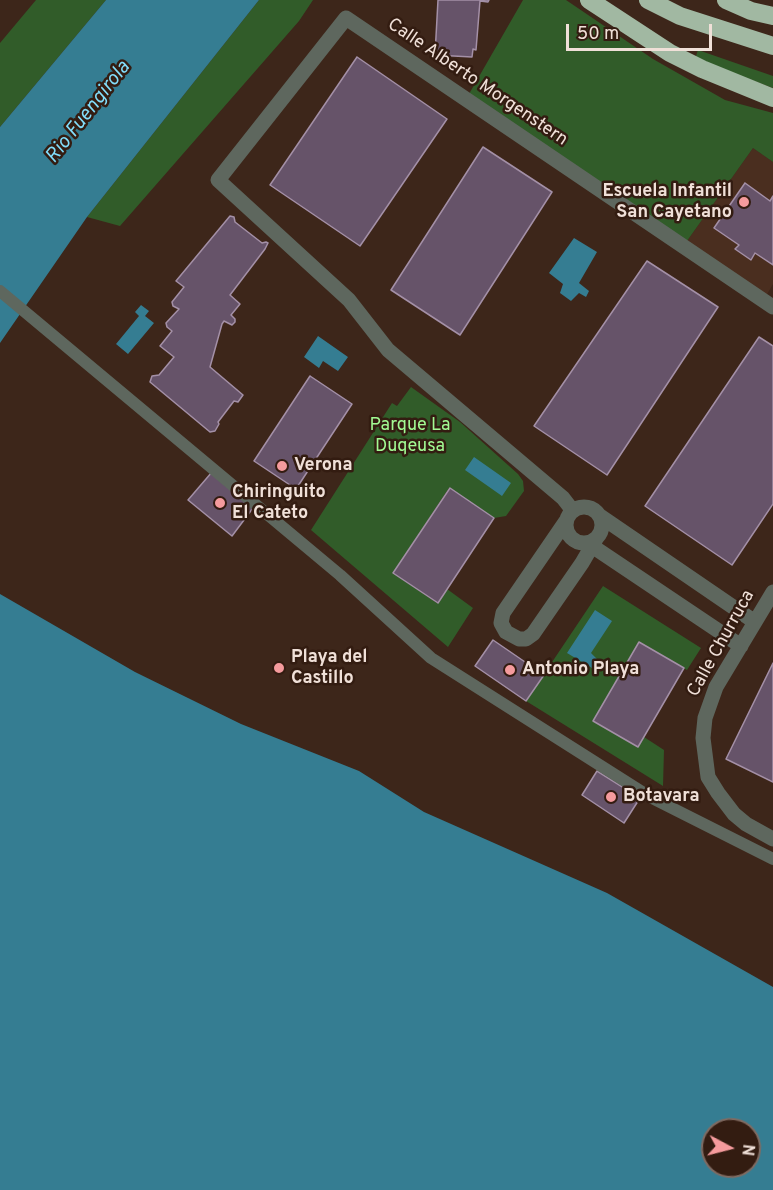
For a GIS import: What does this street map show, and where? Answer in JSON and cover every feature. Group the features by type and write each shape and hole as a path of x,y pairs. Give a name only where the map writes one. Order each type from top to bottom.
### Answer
{"highway":[{"path":"590,0 670,53 702,69 773,98"},
{"path":"648,0 680,16 773,46"},
{"path":"726,0 773,16"}],"street":[{"name":"Calle Alberto Morgenstern","path":"741,646 594,543 585,544 574,541 567,532 569,516 563,498 388,350 349,300 218,180 346,18 773,308"},
{"path":"0,291 340,575 431,658 650,797 773,859"},
{"path":"600,516 602,529 533,634 526,639 519,639 506,632 501,623 503,613 569,516 578,508 591,508 755,622"},
{"name":"Calle Churruca","path":"773,592 709,702 703,738 708,777 718,793 734,814 746,824 773,839"}],"shaded area":[{"name":"Escuela Infantil San Cayetano","path":"753,148 773,162 773,284 766,296 687,241"}],"green space":[{"path":"36,0 106,0 0,127 0,43"},
{"path":"259,0 313,0 299,21 120,226 87,217"},
{"path":"523,0 566,0 653,59 725,100 773,113 773,162 753,148 687,241 469,94"},
{"path":"698,50 773,76 773,88 695,59"},
{"name":"Parque La Duqeusa","path":"411,387 460,422 523,481 524,491 506,516 494,518 449,488 393,573 437,603 447,589 473,608 448,647 311,530 392,403 397,406"},
{"path":"603,586 701,648 687,670 639,642 593,721 638,747 644,737 664,750 663,786 526,701"}],"water":[{"name":"Rio Fuengirola","path":"106,0 259,0 87,217 0,343 0,127"},
{"path":"574,238 597,252 579,283 589,291 586,297 579,293 571,301 560,293 563,284 549,273"},
{"path":"141,305 149,311 145,316 154,323 128,354 116,344 139,316 135,312"},
{"path":"318,336 348,357 338,371 323,361 319,368 304,357"},
{"path":"474,457 511,483 502,496 465,470"},
{"path":"0,594 135,672 241,724 359,771 424,812 607,893 773,987 773,1190 0,1190"},
{"path":"595,610 612,621 591,653 597,659 592,668 567,653"}],"building":[{"path":"438,0 489,0 488,2 480,1 476,50 473,49 472,57 435,55"},
{"path":"357,57 447,119 360,246 270,185"},
{"path":"483,147 552,192 460,335 391,290"},
{"path":"745,183 770,201 773,196 773,265 755,253 751,260 735,249 739,245 714,228"},
{"path":"230,216 234,217 235,222 262,243 268,243 230,295 240,304 231,315 235,322 232,325 224,321 222,324 210,367 243,395 238,402 234,401 218,422 215,431 210,432 150,382 152,376 159,375 174,357 160,346 172,331 166,323 179,309 173,306 172,302 184,287 176,281"},
{"path":"647,261 718,307 607,475 534,426"},
{"path":"759,337 773,346 773,504 732,565 645,506"},
{"path":"310,376 352,404 296,489 254,461"},
{"path":"212,472 253,508 232,536 188,500"},
{"path":"450,488 494,518 438,603 393,573"},
{"name":"Antonio Playa","path":"493,640 544,675 526,701 475,666"},
{"path":"639,642 684,668 638,747 593,721"},
{"path":"773,663 773,782 726,759"},
{"name":"Botavara","path":"597,771 640,798 624,823 582,795"}],"place":[{"name":"Escuela Infantil San Cayetano","path":"744,202"},
{"name":"Verona","path":"282,466"},
{"name":"Chiringuito El Cateto","path":"220,503"},
{"name":"Playa del Castillo","path":"279,668"},
{"name":"Antonio Playa","path":"510,670"},
{"name":"Botavara","path":"611,797"}]}
